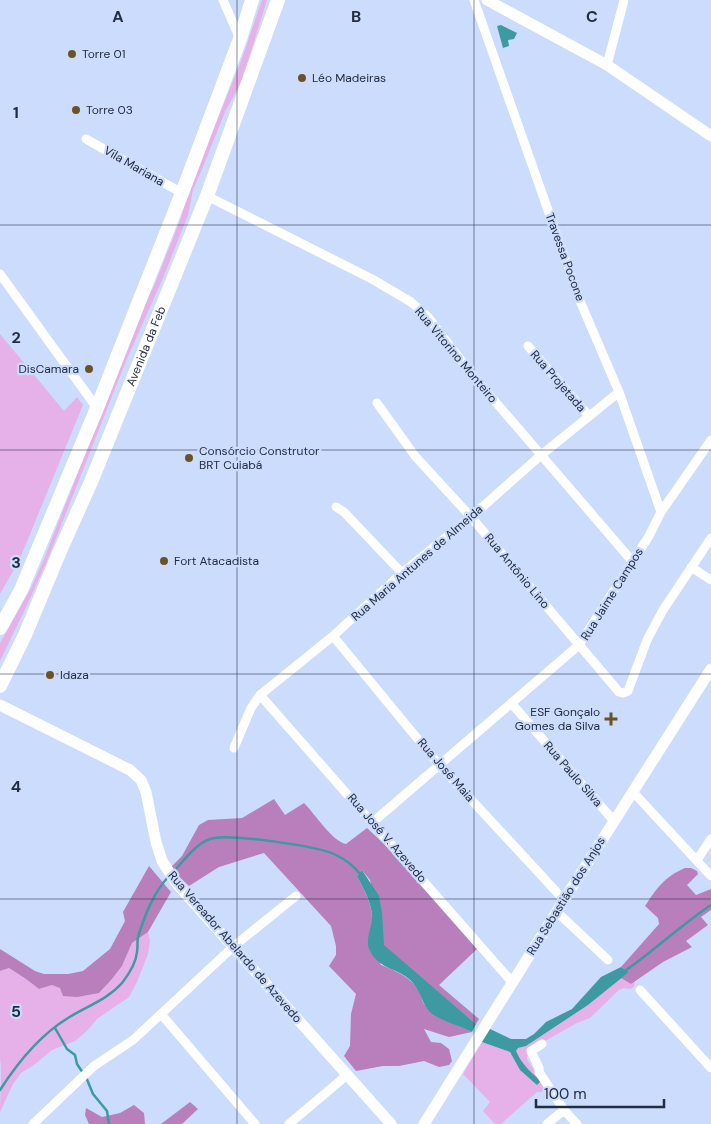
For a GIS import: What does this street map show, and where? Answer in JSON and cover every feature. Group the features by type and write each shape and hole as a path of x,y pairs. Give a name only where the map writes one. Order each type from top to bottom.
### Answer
{"main road":[{"name":"Avenida da Feb","path":"0,686 25,635 90,482 207,196 278,0"},
{"name":"Avenida da Feb","path":"0,628 21,590 97,408 182,193 251,5"},
{"path":"0,612 34,557"}],"street":[{"path":"223,0 230,12 240,39"},
{"name":"Travessa Pocone","path":"474,0 580,301 619,392 661,512"},
{"path":"487,0 608,65 711,136"},
{"path":"608,65 624,0"},
{"path":"230,12 251,5"},
{"name":"Vila Mariana","path":"86,138 182,193"},
{"name":"Rua Vitorino Monteiro","path":"207,196 372,280 411,302 428,317 469,371 540,456 632,561"},
{"path":"0,274 97,408"},
{"name":"Rua Projetada","path":"528,346 588,416"},
{"name":"Rua Maria Antunes de Almeida","path":"234,748 251,708 260,695 333,636 402,574 471,517 540,456 619,392"},
{"name":"Rua Antônio Lino","path":"377,403 415,456 471,517 619,692 628,691 647,640 663,610 691,567"},
{"name":"Rua Jaime Campos","path":"373,822 579,645 649,536 661,512 711,440"},
{"path":"336,507 344,512 402,574"},
{"path":"711,538 691,567 711,580"},
{"name":"Rua José Maia","path":"333,636 440,766 564,900"},
{"name":"Rua Sebastião dos Anjos","path":"424,1124 711,669"},
{"name":"Rua José V. Azevedo","path":"260,695 512,982"},
{"name":"Rua Paulo Silva","path":"512,704 614,821"},
{"name":"Rua Vereador Abelardo de Azevedo","path":"0,705 130,770 141,780 146,792 156,842 166,868 177,884 391,1124"},
{"path":"633,792 711,876"},
{"path":"697,860 711,839"},
{"path":"33,1124 89,1071 133,1040 234,946 296,896"},
{"path":"557,912 608,960"},
{"path":"640,990 711,1068"},
{"path":"160,1014 255,1124"},
{"path":"542,1044 530,1051 539,1068 539,1072 564,1110 576,1124"},
{"path":"289,1124 348,1075"},
{"path":"548,1124 564,1110"}],"shaded area":[{"path":"262,0 267,0 242,80 225,112 193,190 188,215 163,278 126,361 47,561 0,661 0,643 31,588 44,559 144,304 154,286 181,218 190,186 240,64"},
{"path":"501,25 517,33 514,39 508,40 509,46 503,48 497,26"},
{"path":"0,334 64,411 77,397 83,405 19,561 0,594"},
{"path":"274,799 285,815 304,803 329,833 346,844 367,828 384,844 477,949 439,985 479,1019 476,1024 383,945 370,880 362,870 357,876 365,891 372,912 369,936 381,965 398,972 412,982 419,991 424,1004 435,1014 472,1032 449,1037 424,1029 431,1042 441,1043 449,1049 452,1061 449,1065 439,1067 424,1061 356,1071 344,1056 350,1046 351,1014 356,994 329,966 336,955 336,946 331,926 264,853 219,867 189,886 170,868 182,856 199,825 208,820 242,818"},
{"path":"149,866 171,892 148,932 132,943 122,966 99,993 77,997 63,996 60,988 52,985 39,989 9,968 0,971 0,949 35,971 44,974 68,974 83,971 110,949 125,921 123,912"},
{"path":"685,868 697,871 698,874 687,885 696,895 711,889 711,910 701,917 708,925 686,941 692,947 663,962 631,984 621,978 629,972 621,967 659,924 658,918 645,906 662,884 672,875"},
{"path":"362,870 379,896 384,945 476,1024 472,1032 430,1012 416,987 408,978 384,966 369,949 368,936 372,919 370,905 357,876"},
{"path":"148,932 150,941 148,954 129,997 97,1019 75,1041 52,1050 21,1073 13,1084 0,1112 0,971 9,968 39,989 52,985 99,993 122,966 132,943"},
{"path":"621,967 629,972 588,1005 526,1046 518,1048 516,1051 521,1060 541,1081 537,1085 520,1070 510,1052 482,1042 490,1029 511,1039 526,1039 546,1022 572,1009 601,977"},
{"path":"621,978 631,984 635,981 634,987 619,990 590,1018 543,1042 532,1045 528,1050 527,1059 546,1089 542,1092 537,1092 501,1124 495,1124 483,1111 490,1102 463,1074 482,1042 510,1052 520,1070 540,1081 521,1060 516,1051 518,1048 526,1046 588,1005"},
{"path":"190,1102 198,1109 182,1124 161,1124"},
{"path":"134,1105 144,1113 145,1124 89,1124 85,1115 86,1108 102,1117 120,1113"}],"waterway":[{"path":"173,872 205,841 234,838 273,841 326,851 346,861 360,874"},
{"path":"0,1090 22,1059 48,1032 103,998 122,983 130,972 135,960 138,937 150,905 158,890 169,876"},
{"path":"625,971 711,905"},
{"path":"55,1028 67,1049 75,1055 77,1064 83,1073"},
{"path":"86,1077 93,1094 107,1111 109,1124"}],"place":[{"name":"Torre 01","path":"72,54"},
{"name":"Léo Madeiras","path":"302,78"},
{"name":"Torre 03","path":"76,110"},
{"name":"DisCamara","path":"89,369"},
{"name":"Consórcio Construtor BRT Cuiabá","path":"189,458"},
{"name":"Fort Atacadista","path":"164,561"},
{"name":"Idaza","path":"50,675"},
{"name":"ESF Gonçalo Gomes da Silva","path":"611,719"}]}
